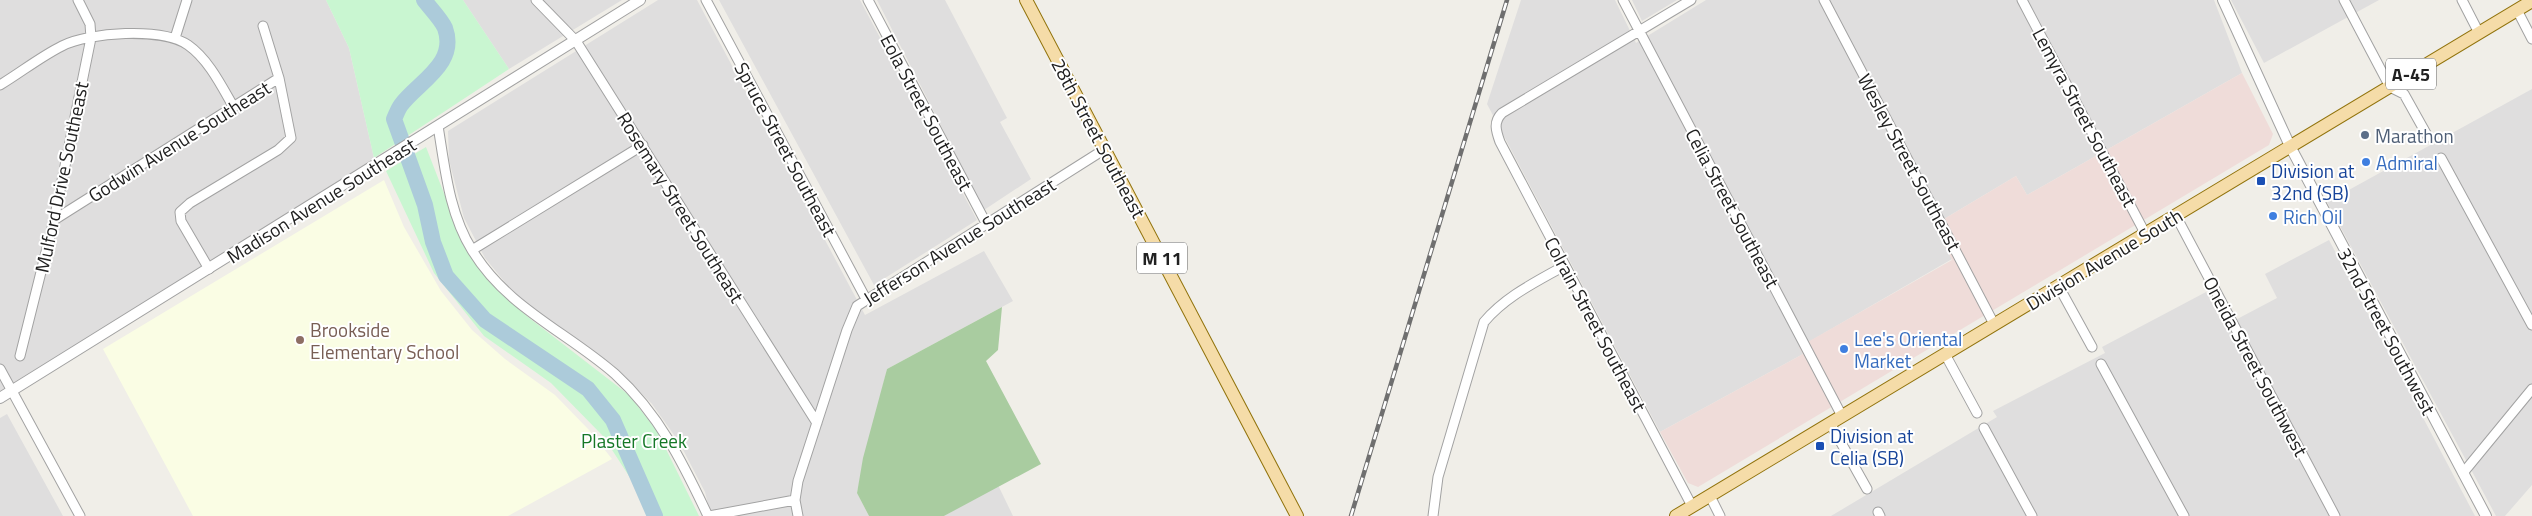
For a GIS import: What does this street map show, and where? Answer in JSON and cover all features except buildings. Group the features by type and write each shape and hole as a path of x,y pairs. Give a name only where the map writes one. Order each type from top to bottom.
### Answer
{"main road":[{"name":"28th Street Southeast","path":"1026,0 1297,516"},
{"name":"Division Avenue South","path":"1676,516 1994,324 2146,235 2532,1"}],"street":[{"name":"Mulford Drive Southeast","path":"20,356 54,220 91,38 90,24 78,0"},
{"path":"175,38 187,0"},
{"name":"Rosemary Street Southeast","path":"536,0 576,41 817,423"},
{"name":"Madison Avenue Southeast","path":"0,398 640,0"},
{"name":"Spruce Street Southeast","path":"706,0 866,299"},
{"name":"Eola Street Southeast","path":"868,0 986,223"},
{"name":"Celia Street Southeast","path":"1623,0 1842,416"},
{"path":"1640,31 1692,0"},
{"name":"Wesley Street Southeast","path":"1824,0 1994,324"},
{"name":"Lemyra Street Southeast","path":"2022,0 2146,235"},
{"name":"32nd Street Southwest","path":"2223,0 2290,146 2486,516"},
{"path":"2344,0 2390,87 2404,94 2428,137"},
{"path":"2462,0 2479,33"},
{"path":"2516,10 2532,38"},
{"path":"209,269 181,221 180,212 289,142 291,134 279,78 264,26"},
{"name":"Colrain Street Southeast","path":"1640,31 1502,113 1496,121 1496,132 1564,266 1692,506"},
{"path":"0,85 61,47 91,38 142,33 162,34 188,45 199,55 233,106"},
{"name":"Godwin Avenue Southeast","path":"54,220 279,78"},
{"path":"438,126 450,194 472,250 496,281 517,302 614,374 640,400 661,425 678,452 708,516 795,500 798,516"},
{"path":"472,250 643,145"},
{"name":"Jefferson Avenue Southeast","path":"795,500 798,481 847,330 858,306 866,299 1105,149"},
{"path":"2441,158 2532,325"},
{"name":"Oneida Street Southwest","path":"2176,216 2335,516"},
{"path":"1433,516 1438,477 1484,322 1498,306 1516,293 1564,266"},
{"path":"2059,287 2092,347"},
{"path":"1945,354 1977,413"},
{"path":"2102,364 2184,516"},
{"path":"0,368 80,516"},
{"path":"2463,473 2532,389"},
{"path":"1830,423 1867,489"},
{"path":"1984,428 2032,516"},
{"path":"1710,496 1720,516"}],"shaded area":[{"path":"0,0 326,0 349,48 374,158 347,181 0,395"},
{"path":"463,0 622,0 509,69"},
{"path":"658,0 697,0 865,315 984,251 1013,301 887,369 857,492 869,516 711,516 705,492 679,442 652,404 614,366 517,297 485,258 464,218 449,160 448,131"},
{"path":"719,0 860,0 977,220 874,285"},
{"path":"877,0 945,0 1007,118 1000,122 1031,179 984,210"},
{"path":"1521,0 1615,0 1636,43 1706,0 2214,0 2242,73 2027,195 2016,176 1934,225 1952,259 1800,347 1803,354 1660,432 1487,104"},
{"path":"1632,0 1677,0 1642,21"},
{"path":"2231,0 2379,0 2264,63"},
{"path":"2242,73 2273,134 2269,145 1698,487 1688,483 1660,432 1803,354 1799,347 1952,260 1934,225 2016,176 2027,195"},
{"path":"2532,89 2532,485 2505,516 2496,516 2327,202"},
{"name":"Brookside Elementary School","path":"384,180 404,227 441,291 472,330 505,359 555,395 589,430 612,459 508,516 193,516 103,349"},
{"path":"2329,240 2475,516 1831,516 1997,417 1993,411 2105,353 2102,347 2206,292 2224,326 2277,298 2265,274"},
{"path":"7,414 63,516 0,516 0,418"},
{"path":"998,485 1013,516 944,516"}],"green space":[{"path":"326,0 463,0 509,69 374,158 349,48"},
{"name":"Plaster Creek","path":"426,147 459,232 472,256 501,293 528,317 629,395 657,431 699,516 650,516 640,493 603,436 551,383 484,336 434,273 386,171"},
{"path":"1002,307 998,350 986,361 1041,464 944,516 869,516 857,493 863,458 887,369"}],"waterway":[{"name":"Plaster Creek","path":"424,0 445,28 448,41 446,52 434,71 401,105 394,119 425,205 433,242 446,276 485,320 588,389 613,420 655,516"}],"railway":[{"path":"1351,516 1507,0"}],"place":[{"name":"Marathon","path":"2365,135"},
{"name":"Admiral","path":"2366,162"},
{"name":"Division at 32nd (SB)","path":"2261,181"},
{"name":"Rich Oil","path":"2273,216"},
{"name":"Brookside Elementary School","path":"300,340"},
{"name":"Lee's Oriental Market","path":"1844,349"},
{"name":"Division at Celia (SB)","path":"1820,446"}]}
